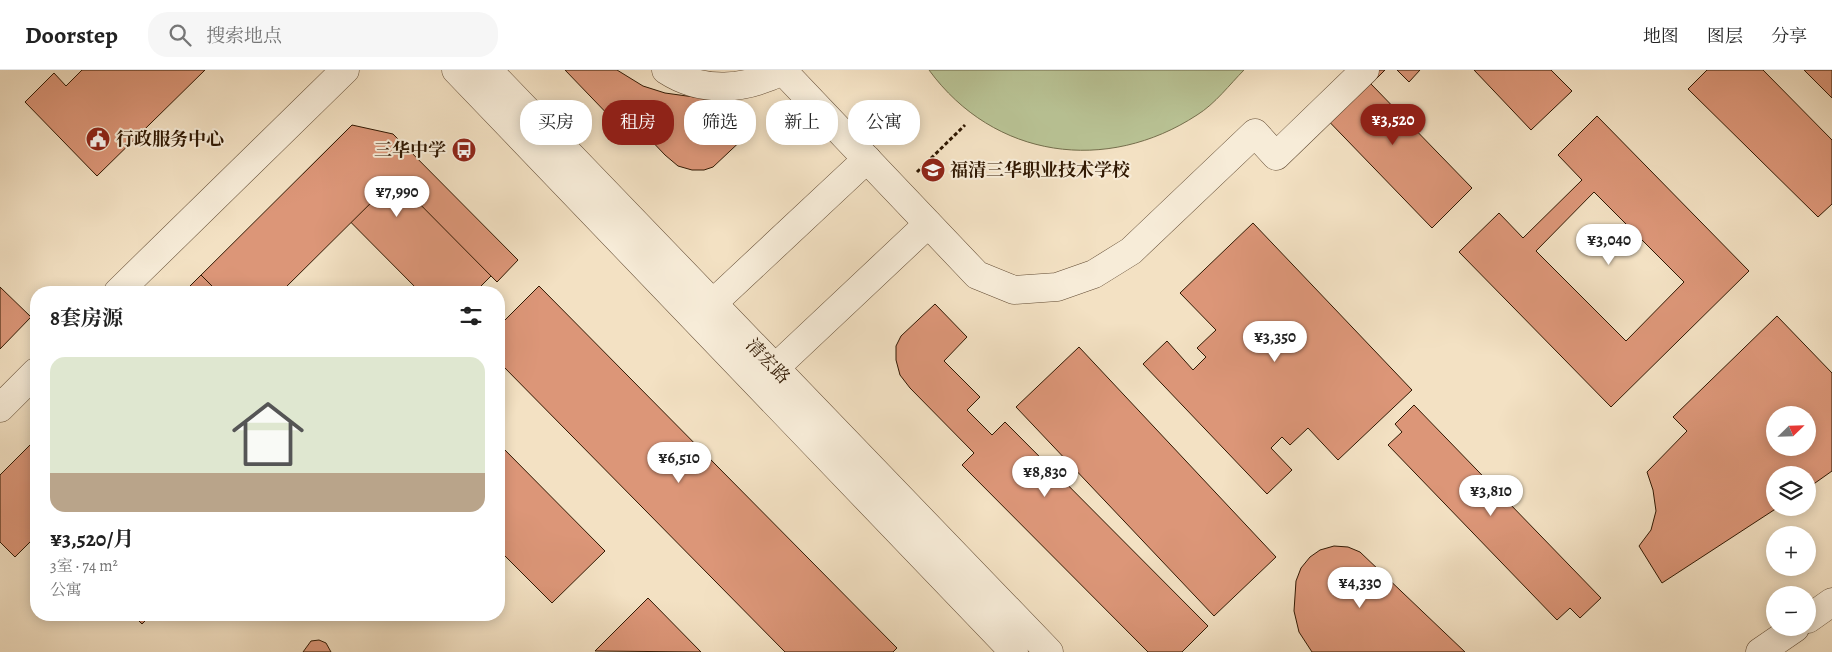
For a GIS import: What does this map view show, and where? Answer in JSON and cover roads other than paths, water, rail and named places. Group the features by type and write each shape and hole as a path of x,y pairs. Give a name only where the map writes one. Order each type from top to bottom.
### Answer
{"street":[{"path":"124,286 345,70"},
{"name":"清宏路","path":"456,70 1014,652"},
{"name":"清宏路","path":"488,70 1049,652"},
{"path":"666,70 680,79 714,88 750,85 783,70 977,275 1014,290 1057,287 1094,274 1131,251 1255,133 1276,156 1365,70"},
{"path":"712,304 867,159"},
{"path":"775,368 928,224"},
{"path":"0,408 30,378"},
{"path":"1816,613 1832,602"},
{"path":"1760,652 1783,636"}],"place":[{"name":"行政服务中心","path":"98,139"},
{"name":"三华中学","path":"464,150"},
{"name":"福清三华职业技术学校","path":"933,170"}]}
